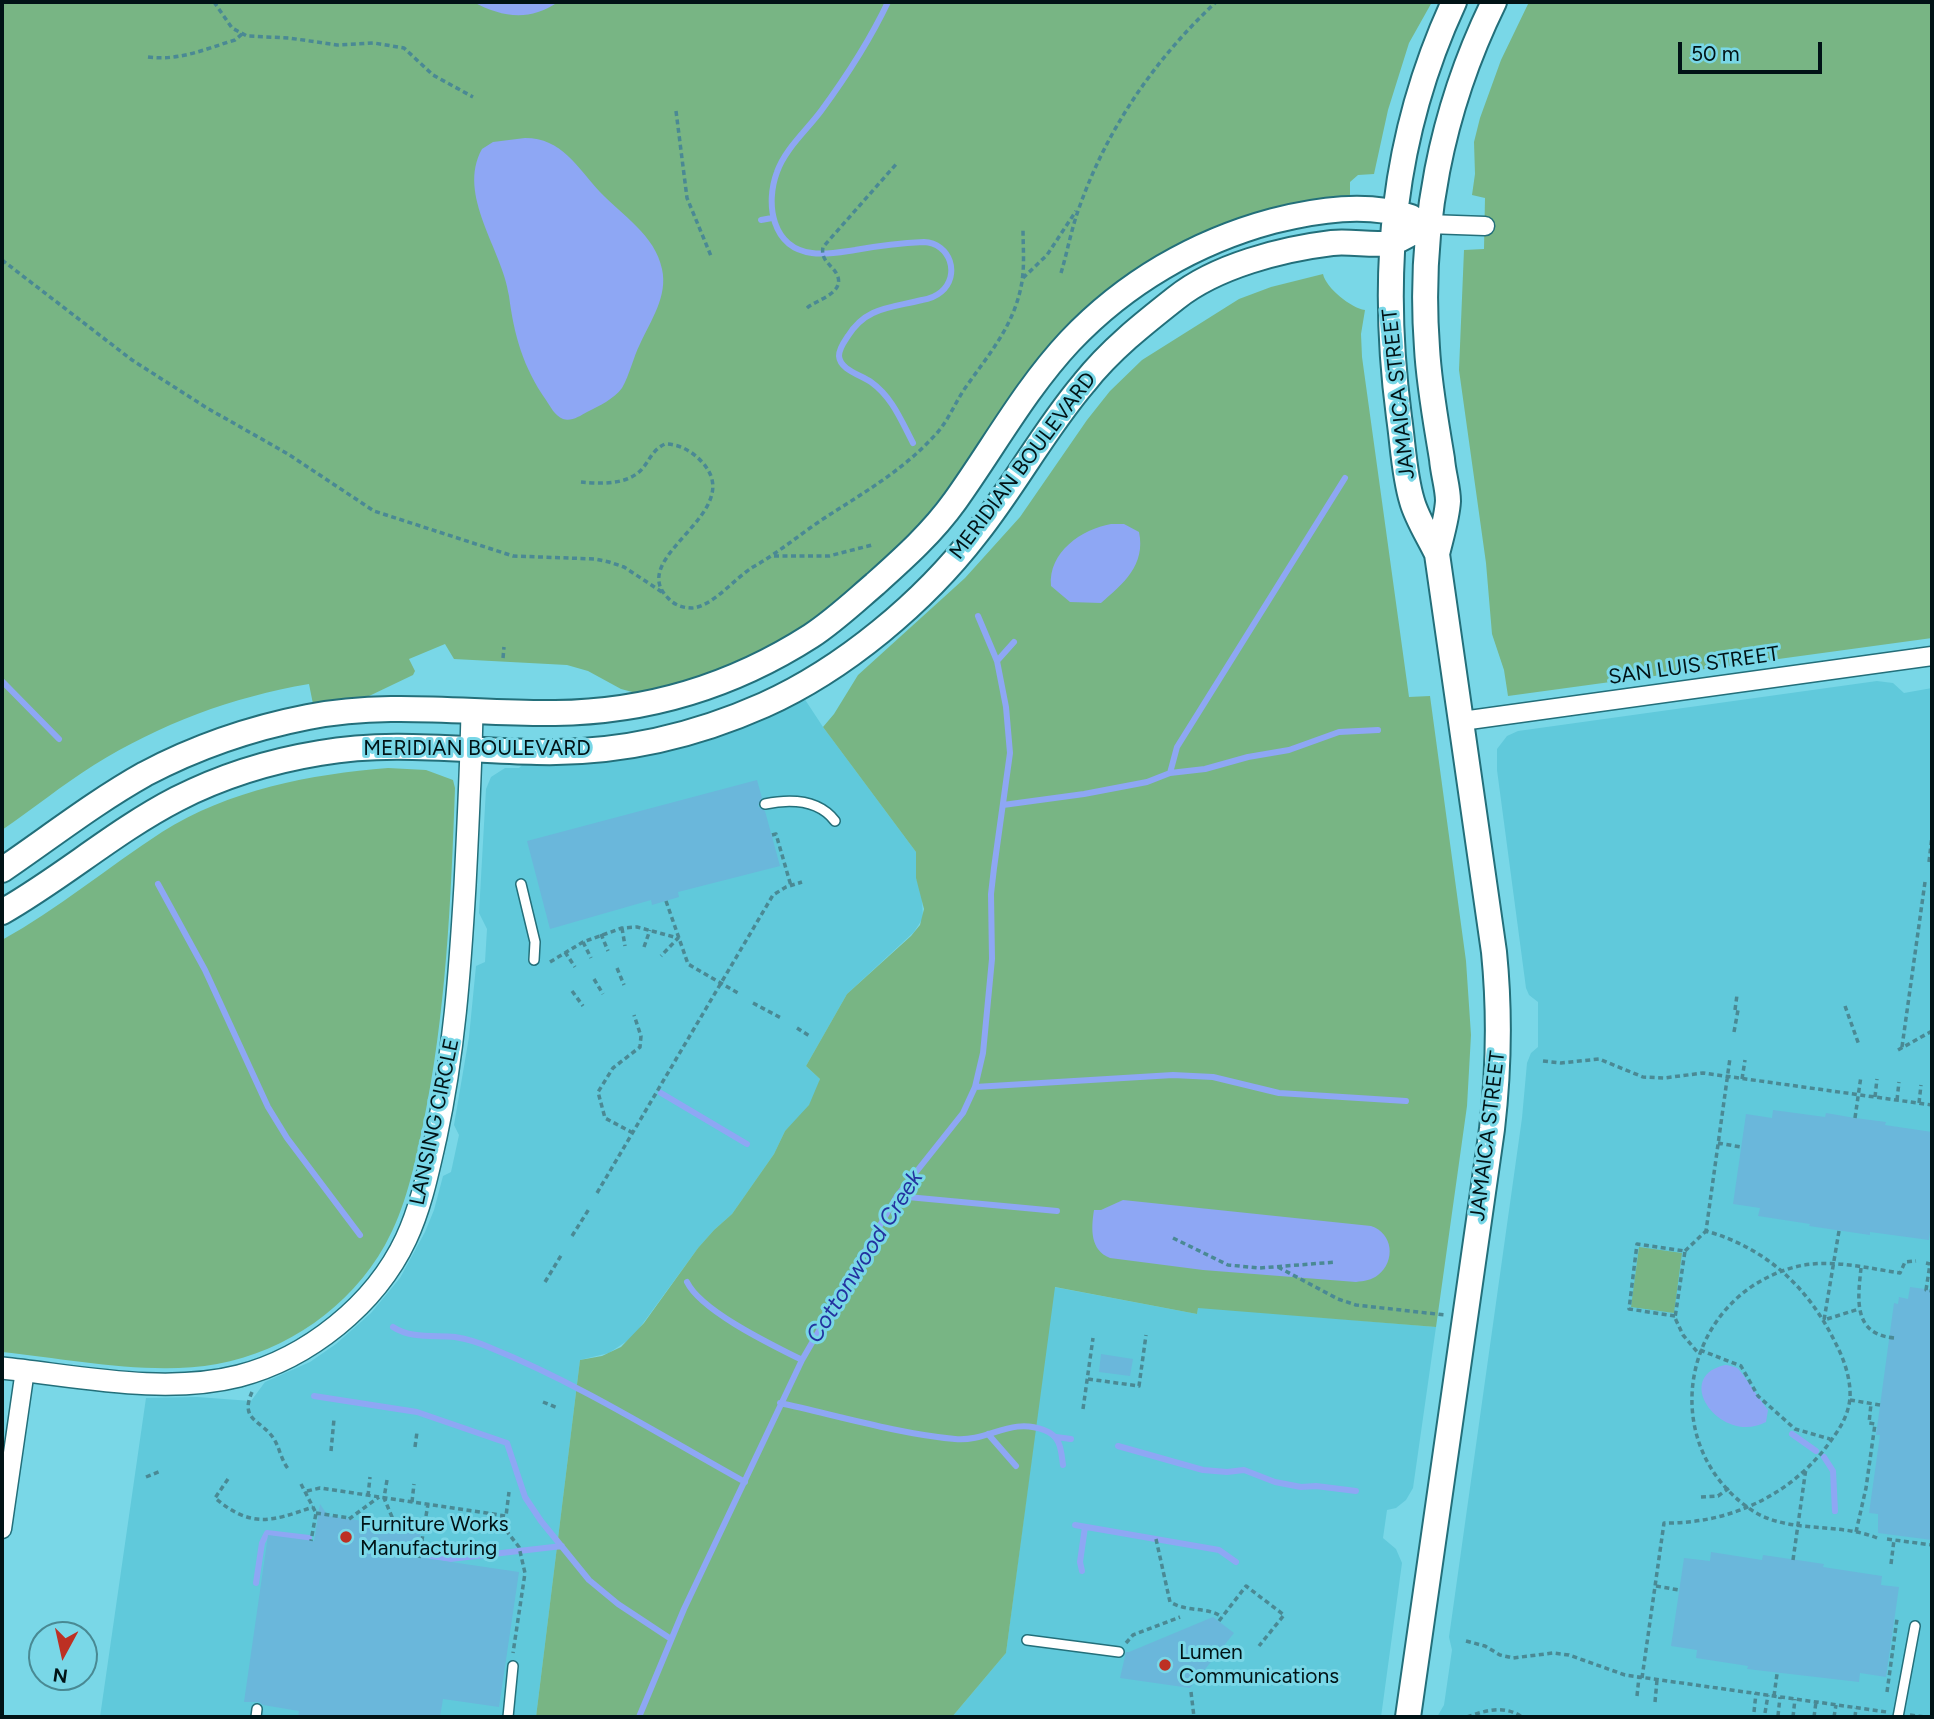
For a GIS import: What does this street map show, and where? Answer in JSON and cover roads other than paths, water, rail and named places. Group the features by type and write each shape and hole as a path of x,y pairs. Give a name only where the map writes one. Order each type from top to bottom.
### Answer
{"main road":[{"path":"1393,228 1403,159 1415,109 1433,52 1454,2"},
{"path":"1428,224 1437,165 1455,99 1472,51 1494,2"},
{"name":"MERIDIAN BOULEVARD","path":"2,870 137,779 180,757 238,734 297,719 346,711 393,708 581,712 634,707 706,688 768,661 835,619 920,542 953,503 1045,370 1079,331 1122,294 1184,255 1257,226 1322,211 1353,209 1393,228"},
{"name":"MERIDIAN BOULEVARD","path":"2,912 156,811 200,788 279,761 351,748 414,746 564,752 650,743 729,720 797,688 865,643 951,564 992,514 1088,377 1129,336 1177,298 1229,270 1275,254 1393,228 1428,224"},
{"name":"JAMAICA STREET","path":"1428,224 1425,282 1427,347 1448,502 1437,554"},
{"name":"JAMAICA STREET","path":"1393,228 1389,313 1400,425 1412,502 1437,554 1494,952 1499,1020 1494,1111 1408,1717"}],"street":[{"path":"1428,224 1485,226"},
{"name":"SAN LUIS STREET","path":"1462,721 1932,656"},
{"name":"LANSING CIRCLE","path":"2,1368 170,1384 200,1383 247,1374 292,1356 324,1335 369,1293 391,1265 406,1240 423,1191 447,1075 460,962 472,710"},
{"path":"2,1529 25,1370"}],"lane":[{"path":"765,804 787,801 808,803 824,810 835,821"},
{"path":"521,884 535,942 534,960"},
{"path":"1898,1715 1915,1626"},
{"path":"1027,1640 1119,1652"},
{"path":"508,1717 513,1662"}],"waterway":[{"name":"Cottonwood Creek","path":"888,2 848,72 821,111 790,148 781,164 773,184 772,210 780,234 788,243 812,253 834,253 924,242 933,244 946,254 950,261 950,277 941,292 930,298 871,314 855,326 839,353 843,365 871,382 885,395 913,443"},
{"path":"761,220 772,218"},
{"path":"1170,773 1177,747 1345,478"},
{"name":"Cottonwood Creek","path":"639,1717 684,1609 802,1360 897,1196 963,1113 975,1087 983,1053 992,959 991,894 1010,753 1006,707 997,661 978,616"},
{"path":"997,661 1014,642"},
{"path":"2,681 59,739"},
{"path":"1003,805 1147,782 1170,773 1205,769 1248,757 1289,750 1339,732 1378,730"},
{"path":"158,884 205,970 268,1107 287,1138 360,1235"},
{"path":"975,1087 1173,1075 1213,1077 1279,1093 1406,1101"},
{"path":"661,1093 747,1144"},
{"path":"897,1196 1057,1211"},
{"path":"687,1282 695,1293 722,1315 802,1360"},
{"path":"393,1327 415,1335 469,1340 524,1362 620,1411 745,1482"},
{"path":"314,1396 417,1412 507,1443 525,1497 589,1580 618,1604 671,1639"},
{"path":"780,1403 934,1437 967,1439 1020,1426 1032,1427 1054,1436 1059,1444 1063,1465"},
{"path":"988,1434 1016,1466"},
{"path":"1792,1434 1816,1451"},
{"path":"1056,1437 1071,1439"},
{"path":"1118,1446 1203,1470 1244,1470 1275,1482 1301,1487 1356,1491"},
{"path":"1824,1457 1833,1471 1835,1511"},
{"path":"1075,1525 1219,1550 1236,1562"},
{"path":"1082,1571 1080,1562 1085,1527"},
{"path":"256,1583 262,1543 267,1533 309,1538"},
{"path":"423,1555 450,1559 562,1546"}],"place":[{"name":"Furniture Works Manufacturing","path":"346,1537"},
{"name":"Lumen Communications","path":"1165,1665"}]}
